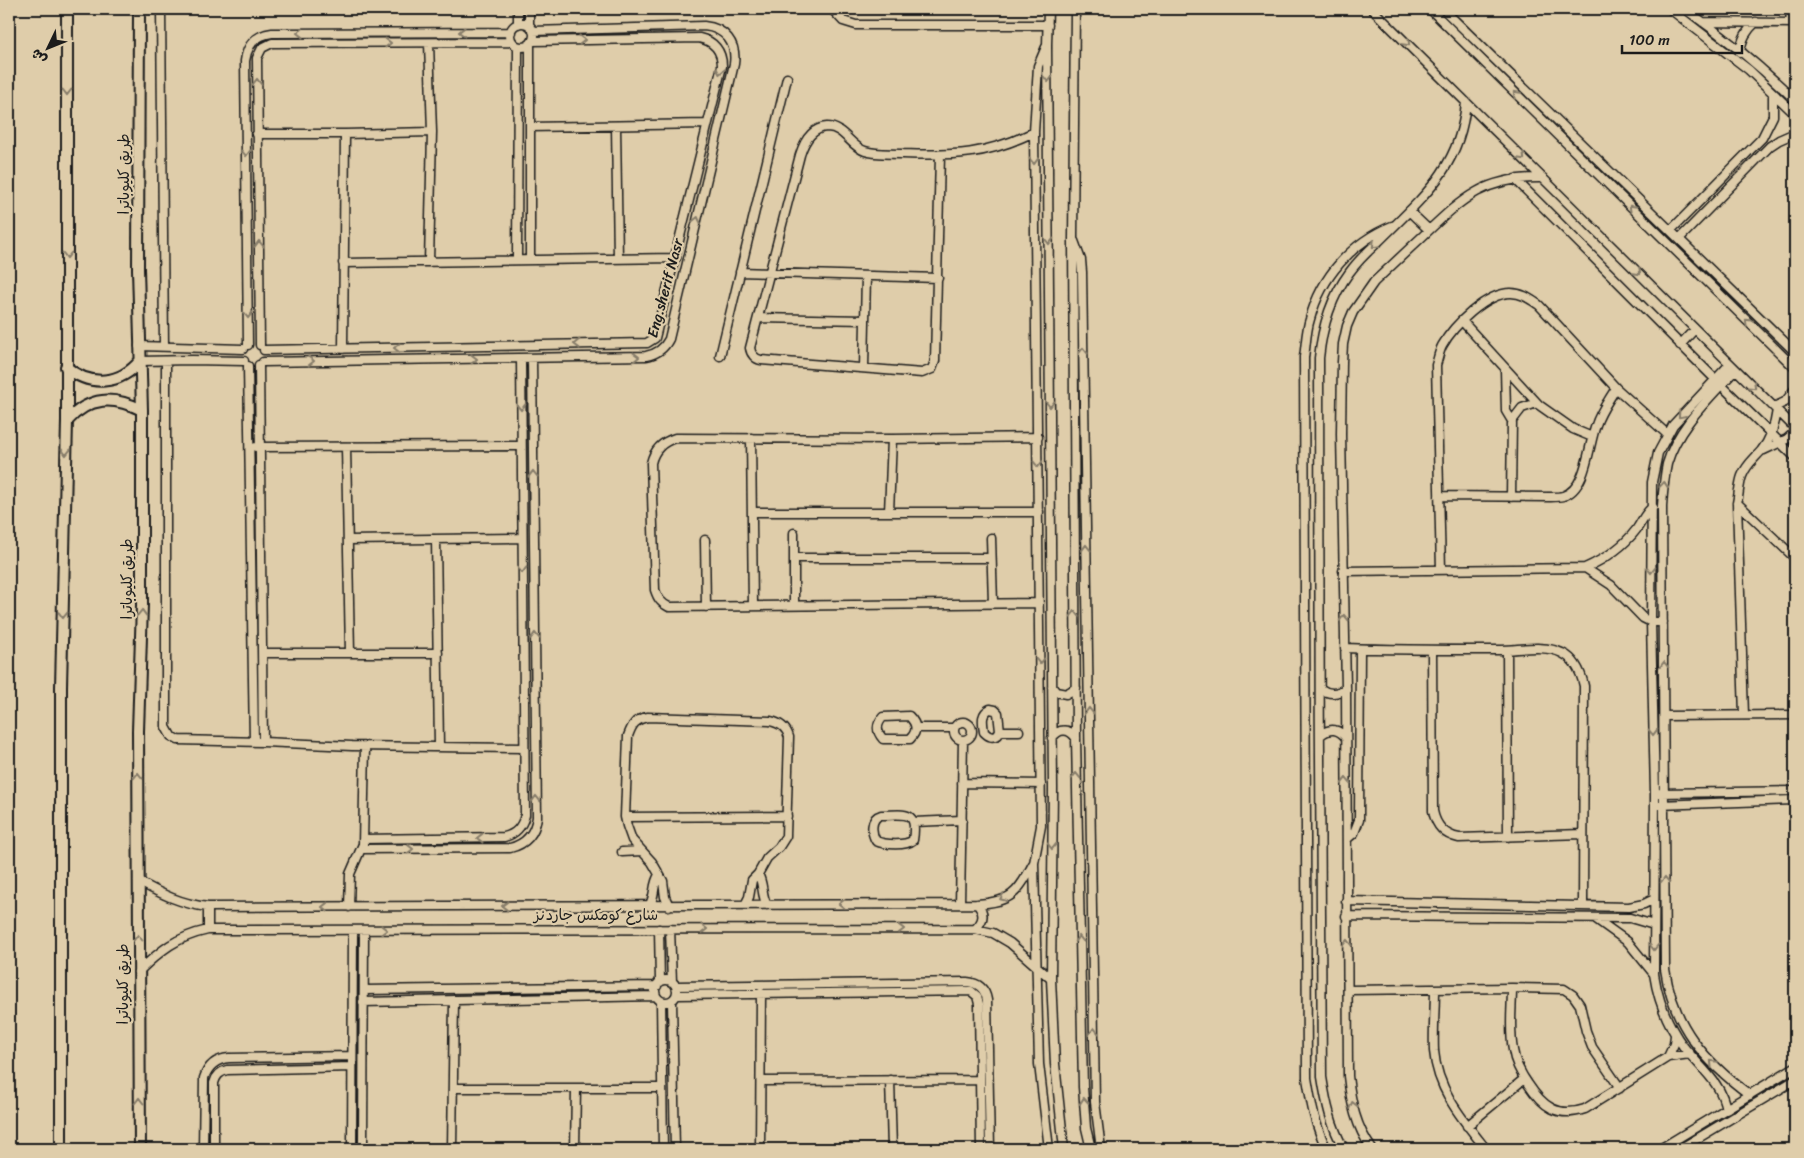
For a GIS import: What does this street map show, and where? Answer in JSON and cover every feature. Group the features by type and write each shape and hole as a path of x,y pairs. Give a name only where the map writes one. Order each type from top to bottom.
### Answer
{"main road":[{"path":"61,1149 61,687 67,421 67,9"},
{"name":"طريق كليوباترا","path":"139,9 139,346 142,410 142,605 138,721 140,1149"},
{"path":"66,367 84,378 104,381 124,375 140,361"},
{"path":"67,421 83,407 97,401 113,401 142,410"}],"street":[{"path":"161,9 164,346"},
{"path":"254,742 249,447 246,363 242,355 246,347 244,61 249,46 262,35 272,33 511,32 518,24 518,9"},
{"path":"529,9 532,43 530,260"},
{"path":"832,9 843,21 856,25 1048,25"},
{"path":"1372,9 1795,430 1780,442 1760,452"},
{"path":"1430,9 1795,368"},
{"path":"1443,9 1795,352"},
{"path":"1670,9 1749,70 1795,114"},
{"path":"1685,9 1774,80 1795,100"},
{"path":"1703,22 1793,23 1790,9"},
{"path":"1049,10 1047,45 1052,687 1051,979 1055,1064 1064,1149"},
{"path":"1074,11 1073,239 1079,974 1083,1087 1086,1128 1090,1149"},
{"path":"1740,52 1741,41 1756,22"},
{"path":"518,24 524,24 531,28"},
{"path":"1454,32 1460,25"},
{"name":"Eng.sherif Nasr","path":"261,364 646,356 662,350 669,339 735,58 733,46 726,35 716,28 704,26 531,28"},
{"path":"351,32 351,43"},
{"path":"511,32 515,44 517,260"},
{"path":"139,346 191,348 246,347 255,344 262,348 343,349 650,342 657,336 722,66 721,55 710,42 699,38 532,43 524,48 515,44 429,43 272,43 262,48 257,58 257,134 262,348 265,357 261,364 260,447 263,742"},
{"path":"429,43 432,132 429,262"},
{"path":"1047,45 1038,66 1034,132 1041,784 1041,826 1034,863 1039,1064 1048,1149"},
{"path":"720,356 787,78"},
{"path":"1671,230 1762,138 1773,116 1773,92"},
{"path":"1344,1149 1337,1136 1327,1107 1322,1077 1321,689 1318,528 1321,339 1325,320 1332,302 1349,273 1433,186 1448,164 1461,134 1466,102"},
{"path":"530,128 707,124"},
{"path":"616,126 618,258"},
{"path":"940,155 935,361 932,369 922,373 758,360 750,348 800,155 804,142 815,131 825,127 834,128 842,132 856,146 869,152 940,155 966,154 994,148 1034,132"},
{"path":"257,134 432,132"},
{"path":"1680,238 1770,146 1795,133"},
{"path":"343,349 345,134"},
{"path":"1762,138 1770,146"},
{"path":"1372,1149 1359,1127 1351,1102 1348,1076 1346,688 1343,572 1343,344 1347,326 1353,312 1374,282 1454,206 1467,197 1490,186 1515,179 1543,178"},
{"path":"1515,179 1721,386 1795,456"},
{"path":"693,185 704,188"},
{"path":"1409,211 1429,230"},
{"path":"246,224 258,224"},
{"path":"1327,1149 1321,1138 1312,1109 1307,1078 1304,357 1310,319 1325,282 1351,251 1364,240 1396,224"},
{"path":"1073,239 1081,260 1082,272 1095,1102 1101,1149"},
{"path":"344,263 676,258"},
{"path":"740,272 938,278"},
{"path":"864,368 866,276"},
{"path":"1441,570 1436,365 1441,348 1462,321 1483,303 1496,295 1511,293 1526,296 1539,305 1616,388 1667,434"},
{"path":"758,318 865,320"},
{"path":"1462,321 1537,403 1561,422 1592,437"},
{"path":"1680,345 1695,329"},
{"path":"429,347 429,360"},
{"path":"191,348 192,360"},
{"path":"363,839 504,837 510,836 520,827 525,815 521,358"},
{"path":"361,849 510,848 525,842 534,828 536,807 532,358"},
{"path":"140,361 192,360 246,363 255,367 261,364"},
{"path":"166,361 166,727 171,736 178,740 365,746 524,748"},
{"path":"1726,1110 1723,1096 1718,1086 1675,1035 1662,1008 1654,974 1655,793 1651,622 1652,508 1653,472 1658,453 1667,434 1683,413 1715,379 1733,367"},
{"path":"1733,367 1721,386 1688,423 1675,442 1665,474 1662,506 1665,969 1670,995 1680,1021 1692,1041 1721,1072 1750,1095"},
{"path":"1505,369 1506,412 1512,421 1511,497"},
{"path":"1439,496 1562,496 1572,491 1579,482 1583,472 1596,423 1616,388"},
{"path":"1744,715 1737,503 1741,478 1772,434 1776,409 1785,402 1795,389"},
{"path":"1512,421 1522,408 1537,403"},
{"path":"1038,437 892,439 674,438 660,445 652,458 655,590 657,598 662,604 670,607 1040,603"},
{"path":"751,438 753,606"},
{"path":"889,512 892,439"},
{"path":"249,447 522,446"},
{"path":"346,447 350,653"},
{"path":"1737,503 1795,558"},
{"path":"1343,572 1585,568 1609,556 1619,548 1637,528 1646,513 1652,508 1662,506"},
{"path":"752,512 1039,512"},
{"path":"1304,528 1318,528"},
{"path":"794,533 794,605"},
{"path":"348,540 522,538"},
{"path":"991,538 992,603"},
{"path":"436,539 439,747"},
{"path":"704,540 706,607"},
{"path":"794,558 992,558"},
{"path":"1585,568 1611,586 1640,616 1651,622 1663,622"},
{"path":"1345,648 1432,650 1552,649 1571,658 1582,676 1584,686 1583,906"},
{"path":"1347,839 1354,833 1359,820 1360,649"},
{"path":"1432,650 1433,811 1434,818 1441,829 1459,838 1583,834"},
{"path":"1506,650 1508,837"},
{"path":"263,654 438,653"},
{"path":"252,664 263,665"},
{"path":"1052,687 1061,694 1072,692 1076,688"},
{"path":"1321,689 1332,693 1346,688"},
{"path":"990,709 998,714 1000,731 998,735 993,737 988,736 984,732 983,715 985,711 990,709"},
{"path":"1664,716 1795,715"},
{"path":"909,716 915,721 916,728 910,738 883,739 877,728 878,722 883,717 909,716"},
{"path":"669,906 665,897 663,881 652,862 629,833 625,817 628,736 632,725 636,721 648,717 770,721 783,726 789,737 787,829 783,841 767,858 758,874 752,880 749,897 745,905"},
{"path":"964,721 970,726 972,733 970,737 963,740 955,737 954,728 959,722 964,721"},
{"path":"970,726 983,725"},
{"path":"916,728 954,728"},
{"path":"1052,738 1061,730 1067,730 1076,738"},
{"path":"1321,735 1334,730 1343,734 1346,738"},
{"path":"1000,731 1019,731"},
{"path":"960,904 963,740"},
{"path":"349,907 350,874 361,849 363,839 365,746"},
{"path":"962,783 1041,784"},
{"path":"1655,793 1795,791"},
{"path":"1655,805 1795,800"},
{"path":"1306,814 1321,814"},
{"path":"906,815 911,817 914,822 914,838 911,842 882,843 874,839 873,821 876,817 906,815"},
{"path":"625,817 787,816"},
{"path":"914,822 962,820"},
{"path":"1041,826 1052,825"},
{"path":"622,852 642,851"},
{"name":"شارع كومكس جاردنز","path":"138,881 172,900 208,907 977,904 992,903 1006,899 1021,886 1034,863"},
{"path":"758,874 767,905"},
{"path":"649,906 654,897 655,882 659,876"},
{"path":"1346,901 1637,906 1654,899"},
{"path":"1390,902 1391,916"},
{"path":"975,929 983,917 982,909 977,904"},
{"path":"1598,918 1602,906"},
{"path":"208,907 208,930"},
{"path":"1346,916 1636,919 1654,926"},
{"path":"1598,918 1628,942 1654,974"},
{"path":"659,929 658,998 663,1149"},
{"path":"670,929 675,998 675,1149"},
{"name":"شارع كومكس جاردنز","path":"138,972 156,954 175,941 191,934 208,930 975,929 993,933 1010,943 1051,979"},
{"path":"352,1149 353,930"},
{"path":"363,1149 364,930"},
{"path":"1079,974 1093,975"},
{"path":"364,990 658,984 666,980 674,984 967,982 979,985 983,989 987,1000 990,1149"},
{"path":"1512,988 1512,1046 1517,1064 1537,1099 1556,1110 1564,1112 1578,1111 1620,1088 1668,1057 1690,1054"},
{"path":"1435,989 1434,1052 1442,1084 1467,1126 1486,1149"},
{"path":"1348,990 1564,989 1573,995 1582,1010 1586,1031 1592,1047 1620,1088"},
{"path":"364,1002 658,998 666,1002 675,998 761,993 970,991 977,996 979,1004 981,1149"},
{"path":"760,1149 761,993"},
{"path":"452,1149 454,1000"},
{"path":"1668,1057 1674,1044 1675,1035"},
{"path":"203,1149 204,1078 209,1068 218,1060 229,1058 352,1056"},
{"path":"1039,1064 1055,1064"},
{"path":"214,1149 214,1083 215,1078 222,1071 352,1067"},
{"path":"1660,1149 1795,1067"},
{"path":"1467,1126 1524,1079"},
{"path":"890,1080 892,1149"},
{"path":"761,1081 979,1080"},
{"path":"1680,1149 1694,1146 1708,1132 1795,1080"},
{"path":"453,1088 662,1088"},
{"path":"575,1149 576,1088"},
{"path":"1703,1123 1708,1132"}]}
